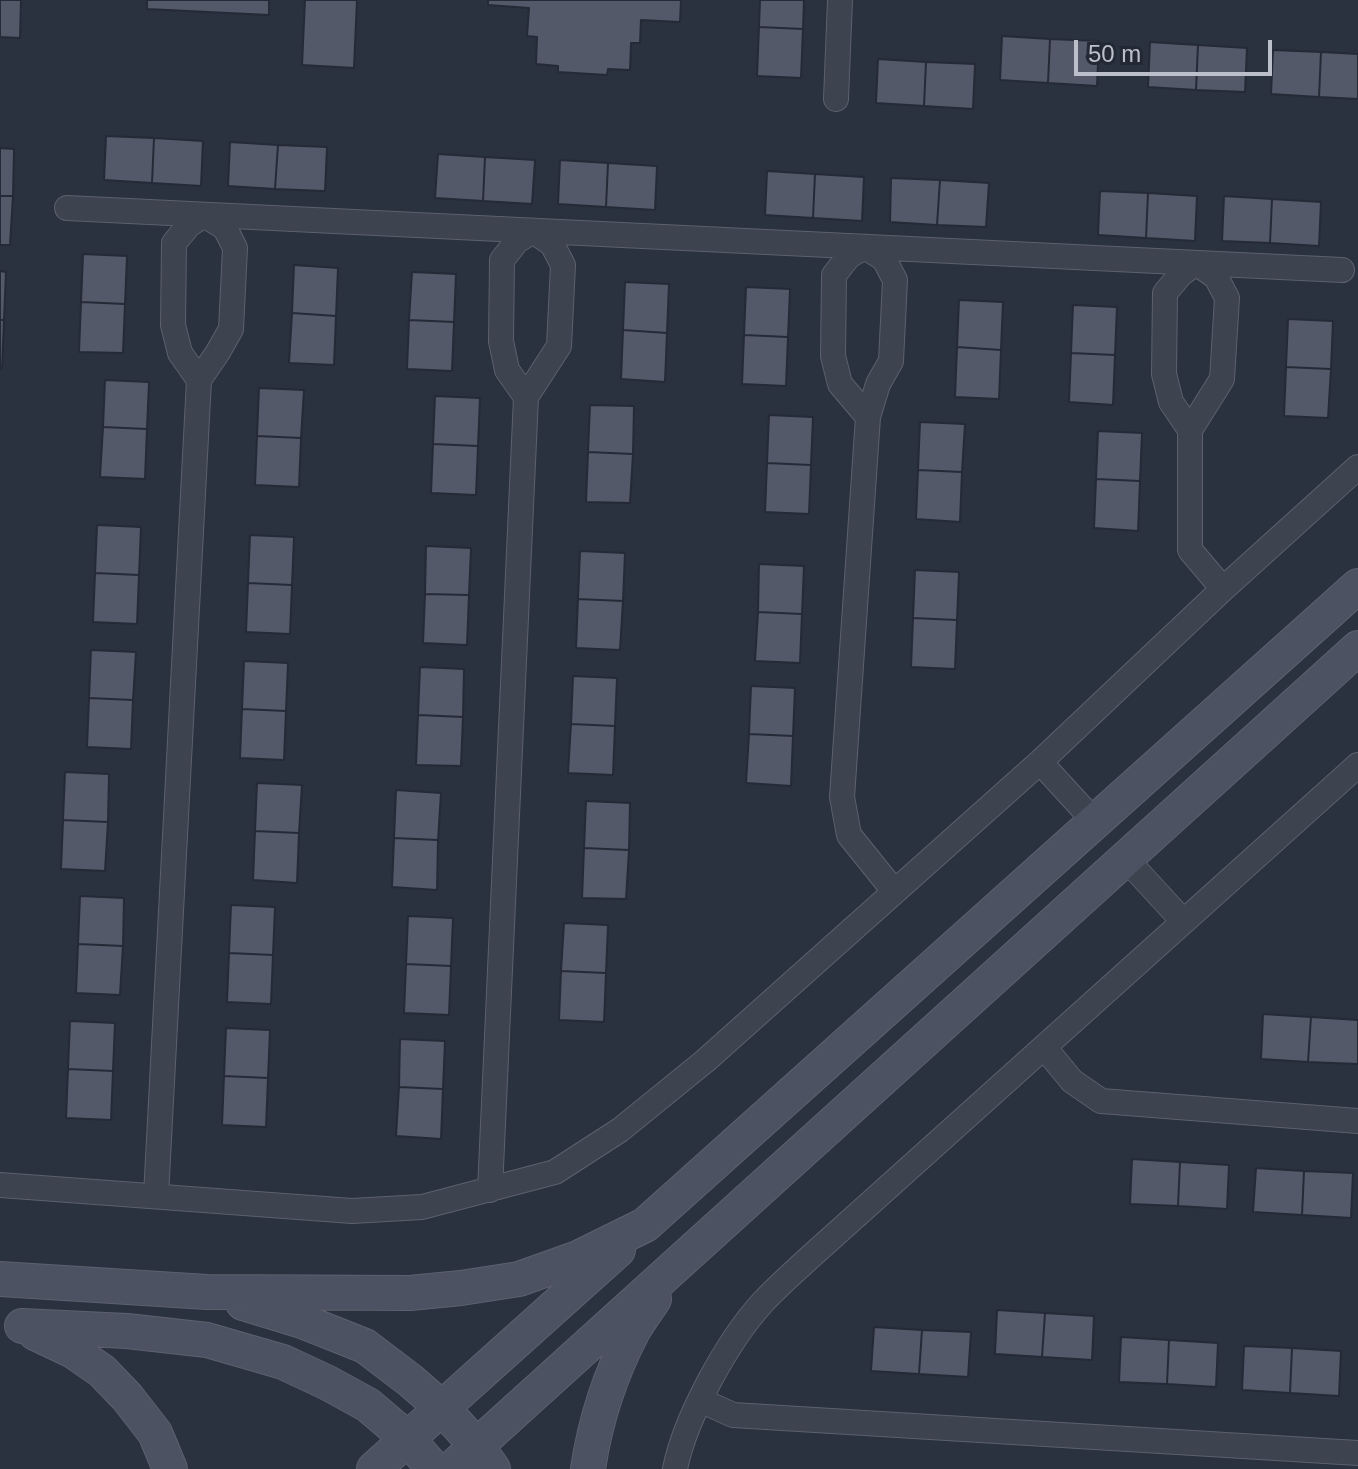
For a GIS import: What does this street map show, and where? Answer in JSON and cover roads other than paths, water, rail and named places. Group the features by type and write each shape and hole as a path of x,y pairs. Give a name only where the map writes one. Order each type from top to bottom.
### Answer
{"main road":[{"path":"374,1469 1095,822 1352,604"},
{"path":"451,1469 485,1457 676,1264 1358,648"},
{"path":"854,1038 886,1075"},
{"path":"0,1279 207,1292 410,1293 519,1279 578,1258 645,1225"},
{"path":"588,1469 600,1416 616,1370 633,1331 676,1264"},
{"path":"207,1292 302,1321 365,1346 442,1408 485,1457"},
{"path":"11,1325 127,1331 207,1340 283,1362 368,1405 408,1439 434,1469"},
{"path":"11,1325 73,1351 102,1371 155,1433 170,1469"}],"street":[{"path":"836,99 840,0"},
{"path":"67,208 1342,270"},
{"path":"156,1196 199,380 231,329 235,248 225,228 204,215"},
{"path":"199,380 180,353 173,325 174,243 189,225 204,215"},
{"path":"490,1190 526,397 559,346 563,265 552,244 533,231"},
{"path":"526,397 507,370 501,341 502,260 517,241 533,231"},
{"path":"865,247 884,259 895,280 891,361 878,384 868,417 842,797 849,835 894,891"},
{"path":"865,247 849,256 834,275 833,356 840,384 868,417"},
{"path":"1190,430 1222,379 1227,298 1216,277 1196,263"},
{"path":"1196,263 1181,274 1165,293 1164,374 1171,402 1190,430 1190,550 1223,589"},
{"path":"0,1185 352,1211 422,1207 555,1172 620,1130 705,1061 1040,762 1358,467"},
{"path":"1040,762 1095,822"},
{"path":"675,1469 679,1447 723,1356 762,1303 1358,765"},
{"path":"1125,858 1183,921"},
{"path":"1044,1047 1072,1081 1101,1101 1358,1121"},
{"path":"700,1400 733,1415 1358,1453"}]}
